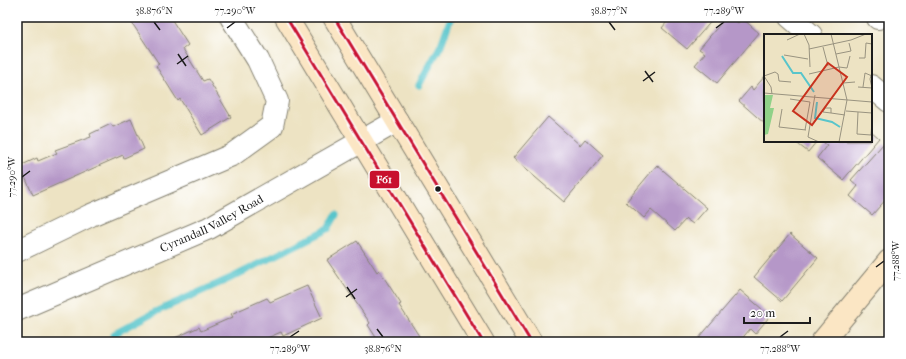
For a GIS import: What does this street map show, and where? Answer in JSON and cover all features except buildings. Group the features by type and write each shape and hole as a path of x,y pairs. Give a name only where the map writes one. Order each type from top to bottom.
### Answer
{"main road":[{"path":"286,17 483,342"},
{"path":"334,17 531,342"},
{"path":"822,342 889,260"}],"street":[{"path":"17,251 91,215 232,155 272,126 277,101 258,60 231,17"},
{"path":"790,17 810,34"},
{"path":"872,87 889,101"},
{"name":"Cyrandall Valley Road","path":"17,310 209,228 397,121"}],"waterway":[{"path":"419,85 441,45 451,17"},
{"path":"117,342 114,334 155,312 231,278 328,229 336,215"}],"transit line":[{"name":"F61","path":"286,17 483,342"},
{"name":"F61","path":"334,17 531,342"}]}
